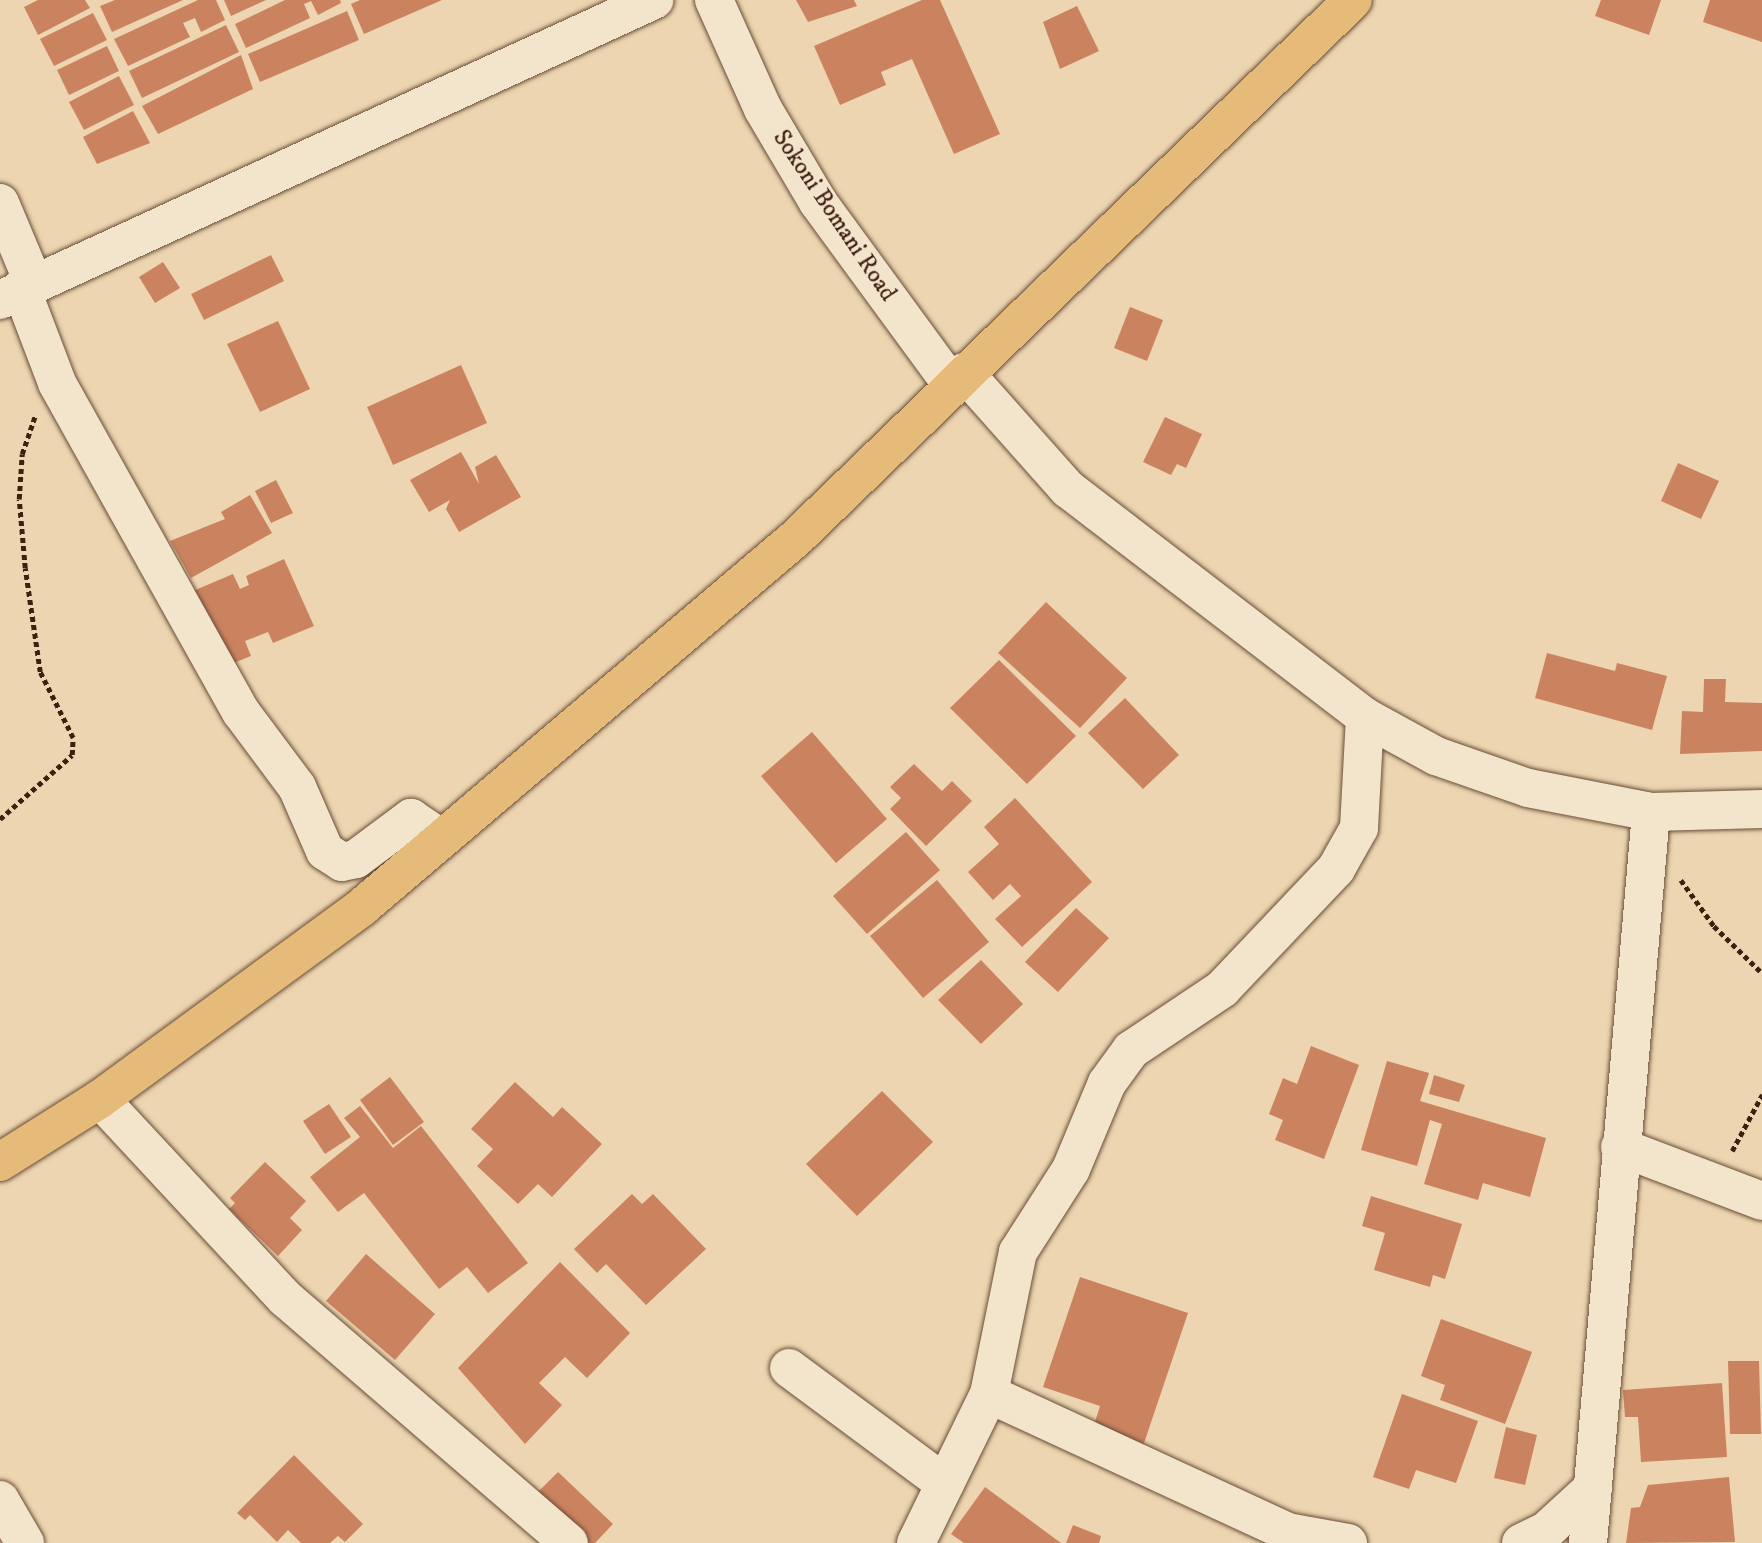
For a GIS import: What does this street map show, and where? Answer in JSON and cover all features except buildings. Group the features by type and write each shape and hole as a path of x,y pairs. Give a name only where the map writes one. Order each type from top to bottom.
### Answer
{"main road":[{"path":"0,1162 100,1099 362,907 796,538 957,378 1353,0"}],"street":[{"path":"18,290 284,174 457,86 654,0"},
{"name":"Sokoni Bomani Road","path":"714,0 763,109 818,202 957,378 1068,489 1365,717 1436,756 1650,829 1762,809"},
{"path":"0,202 18,290 57,383 241,712 297,787 325,851 342,862 356,859 411,818 442,839"},
{"path":"916,1543 989,1394 1018,1252 1071,1169 1107,1083 1131,1050 1222,989 1276,936 1336,869 1359,828 1365,717"},
{"path":"1588,1543 1619,1236 1620,1147 1650,829"},
{"path":"100,1099 285,1298 569,1543"},
{"path":"1620,1147 1762,1201"},
{"path":"789,1368 945,1484"},
{"path":"989,1394 1285,1537 1348,1543"},
{"path":"1521,1543 1546,1531 1593,1488"},
{"path":"0,1500 25,1543"}],"path":[{"path":"0,819 72,755 73,738 40,672 19,499 33,420 57,383"},
{"path":"1650,829 1762,973"},
{"path":"1715,1183 1762,1095"}]}
